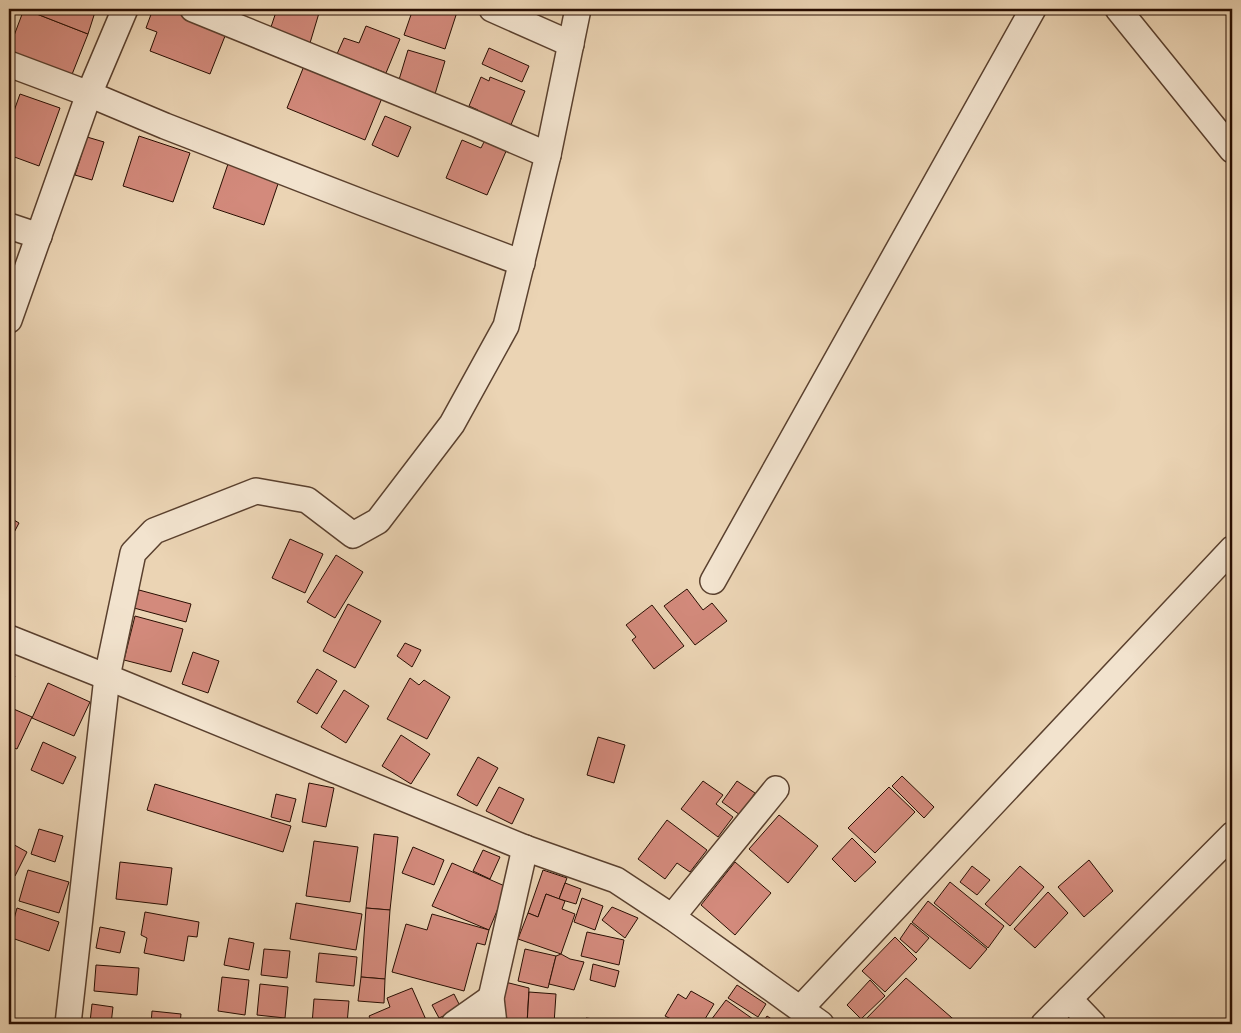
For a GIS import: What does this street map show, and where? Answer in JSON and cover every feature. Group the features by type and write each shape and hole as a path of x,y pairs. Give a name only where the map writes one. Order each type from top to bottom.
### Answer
{"street":[{"path":"9,320 89,94 125,9"},
{"path":"193,9 548,155"},
{"path":"492,9 571,44"},
{"path":"68,1024 107,677 133,553 154,531 256,491 307,500 353,534 378,521 452,424 506,326 548,155 578,9"},
{"path":"713,581 1033,9"},
{"path":"1118,9 1232,150"},
{"path":"9,64 522,263"},
{"path":"9,226 39,236"},
{"path":"800,1009 1232,549"},
{"path":"9,638 525,848 616,880 672,917 822,1024"},
{"path":"672,917 776,789"},
{"path":"1044,1024 1232,835"},
{"path":"494,1024 491,998 525,848"},
{"path":"454,1024 491,998"},
{"path":"1069,999 1093,1024"}],"building":[{"path":"24,9 88,34 71,77 9,53"},
{"path":"24,9 96,9 88,34"},
{"path":"153,9 170,9 227,31 210,74 150,51 157,32 146,28"},
{"path":"277,9 305,9 319,13 310,43 270,30"},
{"path":"413,9 458,9 445,49 404,35"},
{"path":"366,26 400,39 386,73 337,54 344,38 359,43"},
{"path":"489,48 529,66 522,82 482,64"},
{"path":"408,50 445,61 435,94 398,83"},
{"path":"304,66 382,98 365,140 287,108"},
{"path":"481,77 489,81 490,77 525,91 508,132 475,118 478,110 469,106"},
{"path":"20,94 60,108 39,166 9,155 9,125"},
{"path":"385,116 411,127 398,157 372,145"},
{"path":"139,136 190,153 173,202 123,186"},
{"path":"87,137 104,142 92,180 75,175"},
{"path":"462,140 481,148 485,140 507,149 487,195 446,178"},
{"path":"229,161 280,178 264,225 213,208"},
{"path":"9,517 19,523 9,542"},
{"path":"290,539 323,554 305,593 272,578"},
{"path":"336,555 363,572 335,618 307,602"},
{"path":"687,589 703,610 712,603 727,621 695,645 664,606"},
{"path":"139,590 191,604 186,622 134,608"},
{"path":"348,604 381,621 355,668 323,651"},
{"path":"652,605 684,646 654,669 632,640 636,637 626,625"},
{"path":"135,616 183,629 171,672 124,660"},
{"path":"405,643 421,650 412,667 397,656"},
{"path":"193,652 219,661 208,693 182,684"},
{"path":"317,669 337,681 317,714 297,702"},
{"path":"9,672 15,676 9,686"},
{"path":"410,678 419,685 424,680 450,697 427,739 387,719"},
{"path":"48,683 90,702 74,736 32,718"},
{"path":"344,690 369,706 346,743 321,727"},
{"path":"9,707 32,717 17,749 9,746"},
{"path":"401,735 430,754 411,784 382,766"},
{"path":"598,737 625,745 614,783 587,775"},
{"path":"43,742 76,757 63,784 31,770"},
{"path":"478,757 498,768 477,806 457,795"},
{"path":"902,776 934,807 924,818 892,786"},
{"path":"703,781 723,795 716,804 733,817 718,837 681,809"},
{"path":"737,781 755,793 740,815 722,802"},
{"path":"309,783 334,788 326,827 302,822"},
{"path":"155,784 291,826 283,852 147,810"},
{"path":"499,787 524,799 512,824 486,811"},
{"path":"889,787 915,812 875,853 848,828"},
{"path":"276,794 296,799 290,822 271,817"},
{"path":"779,815 818,846 788,883 749,849"},
{"path":"667,820 707,850 690,872 677,863 665,879 638,859"},
{"path":"39,829 63,836 55,862 31,854"},
{"path":"374,834 398,837 390,910 366,908"},
{"path":"852,838 876,862 855,882 832,859"},
{"path":"314,841 358,847 350,902 306,896"},
{"path":"9,842 27,852 15,876 9,872"},
{"path":"413,847 444,860 434,885 402,873"},
{"path":"483,850 500,857 490,879 473,871"},
{"path":"1089,860 1113,891 1084,917 1058,887"},
{"path":"120,862 172,868 167,905 116,899"},
{"path":"735,862 771,893 735,935 701,905"},
{"path":"452,863 507,887 489,930 432,906"},
{"path":"972,866 990,880 977,895 960,882"},
{"path":"1020,866 1044,887 1010,926 985,904"},
{"path":"28,870 69,882 59,913 19,901"},
{"path":"543,870 567,878 559,899 546,894 538,917 528,913"},
{"path":"950,882 1004,926 988,948 934,903"},
{"path":"565,883 581,889 576,904 559,899"},
{"path":"1048,892 1068,913 1035,948 1014,929"},
{"path":"546,894 565,901 562,909 575,914 561,954 518,939 528,913 538,917"},
{"path":"582,898 603,906 595,930 574,922"},
{"path":"928,901 987,949 970,969 912,922"},
{"path":"296,903 362,914 356,950 290,939"},
{"path":"612,907 638,918 625,938 602,920"},
{"path":"17,908 59,922 49,951 9,937"},
{"path":"366,908 390,910 385,979 361,977"},
{"path":"145,912 199,922 197,937 188,936 184,961 144,953 147,938 141,935"},
{"path":"432,914 489,930 485,945 477,943 464,991 392,972 406,924 427,930"},
{"path":"911,923 929,938 916,953 900,939"},
{"path":"100,927 125,932 120,953 96,948"},
{"path":"587,932 624,940 619,965 581,956"},
{"path":"895,937 917,959 885,992 862,971"},
{"path":"229,938 254,943 249,970 224,965"},
{"path":"264,949 290,951 287,978 261,975"},
{"path":"525,949 556,956 548,988 518,981"},
{"path":"319,953 357,957 354,986 316,982"},
{"path":"561,954 570,959 584,962 574,990 549,984 556,956"},
{"path":"593,964 619,971 615,987 590,980"},
{"path":"96,965 139,968 137,995 94,991"},
{"path":"222,977 249,980 245,1015 218,1011"},
{"path":"361,977 385,979 384,1003 358,1001"},
{"path":"906,978 959,1024 861,1024"},
{"path":"870,980 885,996 861,1019 847,1005"},
{"path":"505,982 529,988 527,1024 503,1022"},
{"path":"260,984 288,987 285,1018 257,1015"},
{"path":"737,985 766,1004 758,1017 728,998"},
{"path":"412,988 427,1022 421,1024 373,1024 369,1016 390,1007 387,998"},
{"path":"691,991 714,1004 702,1024 681,1024 665,1016 678,994 686,999"},
{"path":"529,992 556,994 554,1024 527,1024"},
{"path":"454,994 461,1008 439,1018 432,1005"},
{"path":"314,999 349,1001 347,1024 312,1024"},
{"path":"726,1000 760,1024 708,1024"},
{"path":"92,1004 113,1007 111,1024 90,1022"},
{"path":"152,1011 181,1014 180,1024 151,1024"},
{"path":"767,1016 779,1024 762,1024"},
{"path":"586,1018 636,1024 585,1024"}]}
